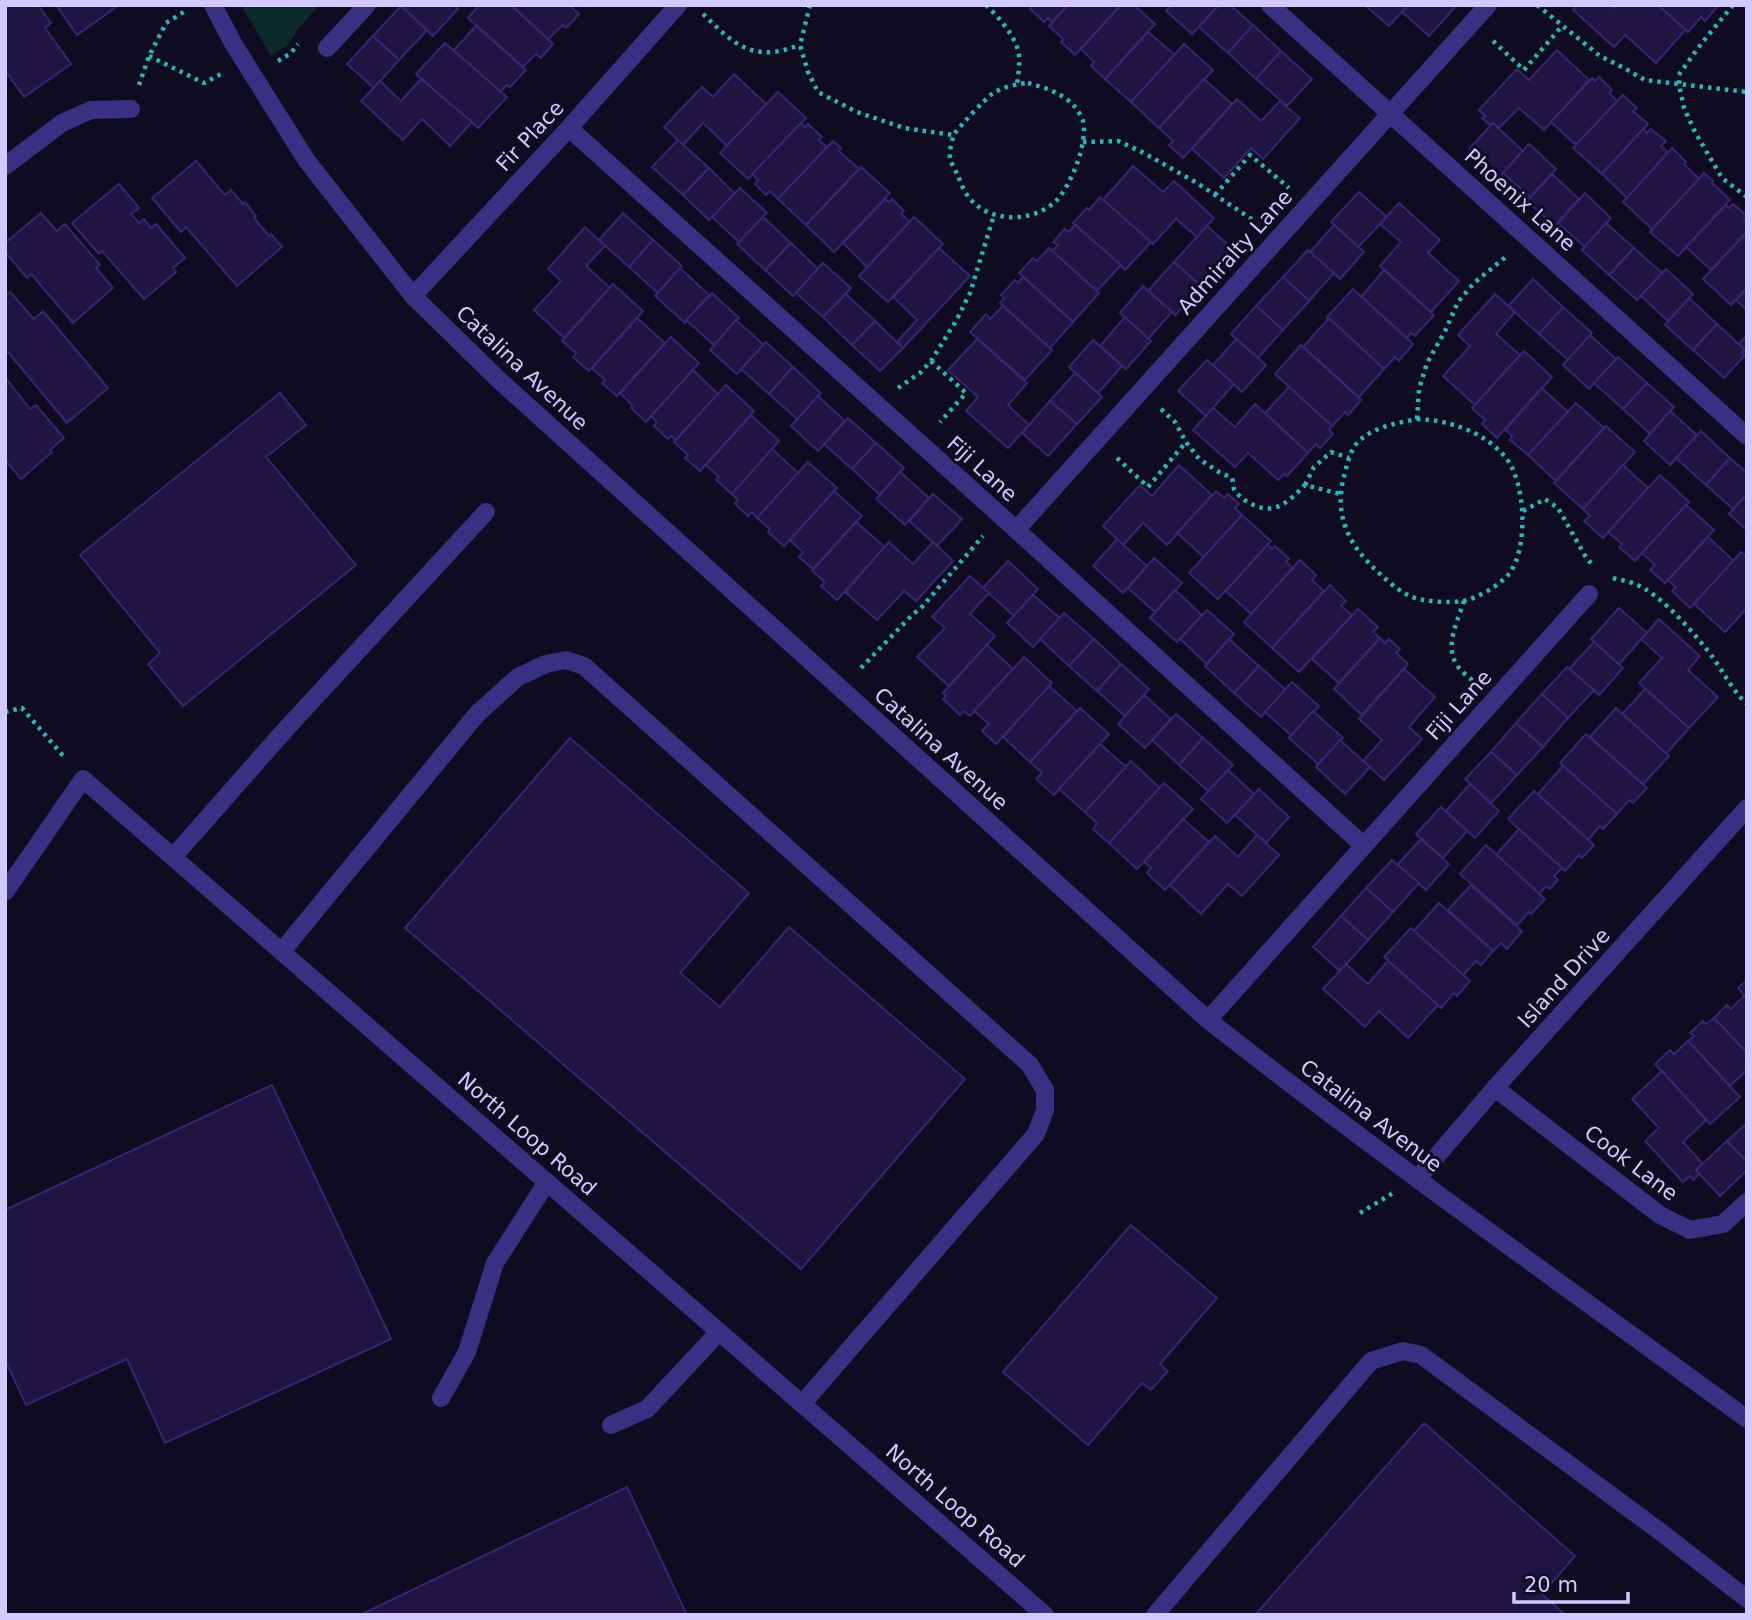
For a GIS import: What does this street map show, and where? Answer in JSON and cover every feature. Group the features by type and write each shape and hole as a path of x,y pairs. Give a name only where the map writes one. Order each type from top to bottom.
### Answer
{"street":[{"name":"Catalina Avenue","path":"213,5 249,69 307,161 413,296 500,381 1208,1020 1417,1179 1747,1419"},
{"path":"327,48 367,5"},
{"name":"Fir Place","path":"413,296 569,128 678,5"},
{"name":"Phoenix Lane","path":"1270,5 1744,429"},
{"name":"Admiralty Lane","path":"1016,530 1488,5"},
{"path":"5,166 62,123 91,110 131,109"},
{"name":"Fiji Lane","path":"569,128 1363,845"},
{"path":"173,857 285,730 486,512"},
{"name":"Fiji Lane","path":"1208,1020 1589,594"},
{"path":"282,951 477,714 518,677 546,664 566,660 584,666 1030,1065 1045,1090 1045,1110 1037,1134 802,1404"},
{"path":"5,892 83,779"},
{"name":"North Loop Road","path":"83,779 1045,1615"},
{"name":"Island Drive","path":"1417,1179 1495,1088 1747,808"},
{"name":"Cook Lane","path":"1495,1088 1660,1215 1690,1230 1723,1224 1747,1202"},
{"path":"441,1398 467,1352 495,1264 547,1182"},
{"path":"611,1425 647,1409 719,1332"},
{"path":"1155,1615 1371,1361 1403,1352 1421,1355 1747,1599"}],"path":[{"path":"131,109 149,55 166,23 197,5"},
{"path":"810,5 800,46 818,92 857,112 904,128 953,135"},
{"path":"986,5 1001,20 1016,47 1019,55 1017,84"},
{"path":"1537,5 1600,56 1645,80 1747,92"},
{"path":"1733,5 1686,64 1679,85 1684,108 1721,178 1747,197"},
{"path":"701,12 741,47 755,52 774,52 800,46"},
{"path":"1472,22 1524,70 1562,26"},
{"path":"149,55 204,83 291,53 306,33 327,48"},
{"path":"1028,83 1064,97 1076,108 1083,121 1083,142 1065,189 1054,202 1040,212 1027,215 994,215 972,201 950,158 953,135 993,93 1017,84 1028,83"},
{"path":"1083,142 1118,141 1173,168 1258,224 1276,239"},
{"path":"1214,195 1250,155 1308,204"},
{"path":"879,407 892,392 920,373 931,361 956,321 970,293 994,215"},
{"path":"1417,419 1419,389 1427,363 1458,302 1474,283 1527,237"},
{"path":"920,443 966,393 931,361"},
{"path":"1140,391 1175,422 1199,459 1232,478 1235,490 1246,501 1258,507 1271,509 1286,502 1305,485 1314,467 1331,452 1349,458"},
{"path":"1417,419 1435,419 1473,432 1493,445 1506,458 1517,477 1523,511 1518,555 1509,573 1498,584 1464,601 1429,601 1412,597 1388,582 1355,549 1346,531 1340,494 1355,444 1391,424 1417,419"},
{"path":"1096,440 1148,486 1186,442"},
{"path":"1305,485 1340,494"},
{"path":"1523,511 1545,499 1558,508 1587,559 1595,566"},
{"path":"841,690 921,608 1001,516"},
{"path":"1604,574 1636,584 1669,608 1712,657 1735,692 1747,704"},
{"path":"1464,601 1451,644 1452,655 1457,666 1495,699"},
{"path":"5,712 22,708 83,779"}],"green space":[{"path":"241,5 319,5 288,45 271,56"}],"building":[{"path":"5,5 38,5 51,23 45,28 71,64 24,97 5,70"},
{"path":"56,5 119,5 77,35"},
{"path":"405,5 454,5 458,9 433,36 403,8"},
{"path":"479,5 511,5 553,44 541,58 536,54 523,67 468,18"},
{"path":"511,5 569,5 579,14 566,28 563,25 548,39"},
{"path":"1033,5 1068,5 1052,22 1048,18 1044,22 1030,9"},
{"path":"1068,5 1121,5 1075,55 1049,26"},
{"path":"1121,5 1134,5 1155,24 1105,79 1091,66 1094,62 1081,49"},
{"path":"1171,5 1219,5 1192,34 1166,11"},
{"path":"1219,5 1230,5 1253,25 1228,53 1199,27"},
{"path":"1365,5 1408,5 1389,26"},
{"path":"1408,5 1456,6 1429,36 1402,12"},
{"path":"1577,5 1611,5 1614,8 1616,5 1658,5 1686,29 1656,63 1625,35 1614,47 1573,10"},
{"path":"1658,5 1718,6 1705,21 1701,17 1688,32"},
{"path":"401,6 427,30 399,60 373,36"},
{"path":"1253,25 1281,51 1256,79 1228,53"},
{"path":"476,26 526,70 510,87 507,85 500,92 453,51"},
{"path":"1148,32 1175,55 1131,102 1105,79"},
{"path":"373,36 399,60 374,88 347,64"},
{"path":"445,43 507,97 478,128 416,74"},
{"path":"1184,44 1213,70 1159,128 1131,102"},
{"path":"1557,50 1589,80 1544,130 1519,108 1499,128 1482,118 1485,116 1479,110 1517,69 1529,80"},
{"path":"1281,51 1312,79 1287,106 1256,79"},
{"path":"734,74 766,104 727,146 703,123 683,145 664,127 702,87 713,97"},
{"path":"1599,77 1612,90 1609,93 1617,101 1576,145 1551,122 1592,78 1595,81"},
{"path":"421,79 472,122 450,146 422,119 403,140 361,101 380,81 401,101"},
{"path":"1204,79 1232,104 1183,158 1169,145 1173,141 1159,128"},
{"path":"778,92 806,118 748,179 720,153"},
{"path":"1623,95 1637,108 1633,111 1648,124 1602,174 1573,148"},
{"path":"1237,99 1261,121 1280,101 1300,118 1263,159 1251,148 1224,178 1192,149"},
{"path":"801,123 805,127 808,124 822,137 819,140 827,147 778,199 770,191 766,195 755,184 758,180 752,174"},
{"path":"1493,123 1523,151 1500,177 1469,149"},
{"path":"1643,129 1647,133 1651,129 1666,141 1661,146 1668,153 1627,198 1602,174"},
{"path":"678,140 709,168 683,195 652,167"},
{"path":"833,141 841,148 839,151 859,169 806,225 778,199"},
{"path":"1529,144 1556,169 1530,197 1503,173"},
{"path":"1672,148 1699,179 1652,229 1623,202"},
{"path":"196,161 225,195 231,190 243,204 245,202 256,216 254,218 282,247 237,286 186,227 181,232 152,198"},
{"path":"1133,166 1163,192 1174,181 1214,218 1197,237 1176,219 1153,244 1103,200"},
{"path":"861,167 890,193 834,252 806,225"},
{"path":"709,168 735,194 709,220 683,195"},
{"path":"1704,173 1730,200 1678,256 1650,232"},
{"path":"1552,174 1579,199 1555,226 1527,201"},
{"path":"119,184 139,208 131,214 139,223 144,219 151,228 156,224 185,258 173,268 176,272 144,299 102,251 99,254 72,223"},
{"path":"740,188 767,213 739,242 712,217"},
{"path":"1359,192 1387,217 1358,247 1331,222"},
{"path":"1585,193 1611,218 1585,247 1558,223"},
{"path":"1100,197 1151,242 1125,270 1073,223"},
{"path":"885,199 889,202 892,199 904,211 901,214 910,222 867,267 843,243"},
{"path":"1399,203 1440,240 1428,253 1459,281 1431,312 1380,266 1401,242 1380,224"},
{"path":"1733,204 1747,216 1744,221 1747,224 1747,232 1711,270 1686,247 1726,205 1729,208"},
{"path":"41,213 57,231 65,224 100,265 96,268 113,288 73,323 31,274 27,278 5,252 5,243"},
{"path":"623,213 653,240 629,267 599,240"},
{"path":"763,217 791,243 765,270 737,244"},
{"path":"914,217 943,244 888,302 859,276"},
{"path":"1606,223 1634,248 1609,275 1582,250"},
{"path":"1075,225 1121,265 1097,291 1052,251 1058,245 1053,242 1065,229 1069,232"},
{"path":"1334,225 1364,252 1340,279 1310,252"},
{"path":"1207,226 1234,250 1201,286 1174,262"},
{"path":"585,227 605,246 586,266 610,288 564,338 534,310 561,281 548,269"},
{"path":"1747,232 1747,288 1731,305 1703,279"},
{"path":"653,240 682,266 658,293 629,267"},
{"path":"791,243 818,269 793,296 765,270"},
{"path":"939,248 970,276 903,348 897,342 917,320 893,297"},
{"path":"1049,248 1099,293 1073,322 1019,273 1033,258 1037,261"},
{"path":"1634,248 1662,273 1637,300 1609,275"},
{"path":"1308,250 1334,273 1309,301 1283,277"},
{"path":"1174,262 1201,286 1175,315 1148,291"},
{"path":"823,263 851,288 823,317 796,293"},
{"path":"680,268 709,295 685,323 655,296"},
{"path":"1666,269 1693,294 1668,321 1641,296"},
{"path":"1384,270 1434,315 1415,336 1411,333 1407,338 1361,297"},
{"path":"1023,277 1073,322 1050,348 1000,303 1004,298 1001,295 1015,280 1018,283"},
{"path":"1283,277 1309,301 1283,330 1256,306"},
{"path":"1533,279 1563,307 1539,334 1508,306"},
{"path":"613,284 643,311 589,371 573,357 576,353 562,341"},
{"path":"1143,286 1172,312 1148,339 1120,313"},
{"path":"1747,288 1747,310 1736,300"},
{"path":"1353,289 1413,344 1399,361 1395,357 1384,369 1327,317"},
{"path":"10,292 34,319 43,311 108,388 67,423 8,352 5,354 5,296"},
{"path":"712,293 739,318 714,345 686,320"},
{"path":"846,294 875,321 852,345 823,317"},
{"path":"1495,294 1515,312 1496,334 1520,355 1475,405 1443,376 1470,346 1458,335"},
{"path":"1689,298 1717,324 1693,350 1665,325"},
{"path":"1003,306 1052,350 1025,380 970,332 986,314 990,319"},
{"path":"1256,306 1283,330 1258,358 1231,334"},
{"path":"1563,307 1592,333 1568,360 1539,334"},
{"path":"1125,317 1151,341 1126,369 1100,346"},
{"path":"637,318 665,343 617,396 602,383 605,380 592,368"},
{"path":"1329,318 1384,369 1359,397 1303,347"},
{"path":"736,320 764,345 737,374 710,350"},
{"path":"875,321 903,348 880,371 852,345"},
{"path":"1717,324 1745,350 1742,353 1745,355 1724,378 1693,350"},
{"path":"1590,335 1616,359 1589,389 1563,365"},
{"path":"1747,335 1747,357 1742,353 1745,350 1739,344"},
{"path":"671,337 699,363 646,422 620,393"},
{"path":"977,339 1027,383 1008,405 1029,425 1008,448 966,411 978,397 948,370"},
{"path":"1236,339 1266,365 1242,392 1213,365"},
{"path":"1093,340 1122,366 1098,393 1069,367"},
{"path":"766,342 793,367 769,394 741,369"},
{"path":"1301,345 1361,400 1348,415 1345,412 1332,426 1275,374"},
{"path":"1524,351 1552,377 1497,438 1482,424 1485,420 1472,408"},
{"path":"1618,357 1647,383 1623,409 1594,383"},
{"path":"1207,360 1234,384 1206,416 1178,391"},
{"path":"793,367 821,393 797,419 769,394"},
{"path":"693,370 718,394 676,440 671,436 668,439 654,426 657,422 651,416"},
{"path":"1075,373 1102,397 1077,424 1050,401"},
{"path":"5,377 30,409 36,405 64,438 21,479 5,460"},
{"path":"1647,383 1674,407 1650,434 1623,409"},
{"path":"726,385 754,411 700,471 685,458 688,455 674,442"},
{"path":"1289,387 1332,426 1329,430 1333,434 1320,448 1316,444 1308,453 1265,413"},
{"path":"1542,388 1568,412 1528,455 1510,440 1512,436 1505,430"},
{"path":"280,393 306,425 266,457 356,565 183,706 148,664 160,653 80,555"},
{"path":"818,396 845,421 818,451 791,426"},
{"path":"1050,401 1077,424 1048,456 1022,433"},
{"path":"1576,403 1604,428 1556,481 1528,455"},
{"path":"1255,404 1308,453 1287,476 1284,474 1278,480 1248,453 1235,467 1193,430 1213,408 1235,427"},
{"path":"1670,411 1697,435 1670,465 1644,441"},
{"path":"751,415 779,441 732,494 716,480 719,477 706,465"},
{"path":"848,418 876,443 852,469 824,444"},
{"path":"1606,426 1635,452 1583,509 1554,483"},
{"path":"1701,431 1730,458 1706,485 1676,458"},
{"path":"876,443 904,468 880,495 852,469"},
{"path":"772,449 798,473 757,518 752,512 748,516 735,504 738,500 732,494"},
{"path":"1730,458 1747,473 1747,494 1733,509 1706,485"},
{"path":"808,462 837,488 784,546 757,518"},
{"path":"1179,465 1212,495 1167,545 1143,523 1123,545 1103,526 1140,485 1152,496"},
{"path":"1623,465 1648,488 1603,538 1584,521 1590,516 1583,509"},
{"path":"900,472 929,498 905,525 876,499"},
{"path":"1660,475 1689,502 1635,561 1619,547 1622,544 1608,532"},
{"path":"834,491 862,516 813,569 799,557 803,552 790,540"},
{"path":"1216,491 1224,498 1228,494 1239,504 1235,508 1242,515 1204,557 1177,533"},
{"path":"933,494 962,519 937,546 909,521"},
{"path":"1747,494 1747,530 1729,514"},
{"path":"1686,505 1714,530 1665,583 1650,570 1655,565 1642,553"},
{"path":"1242,515 1271,541 1218,599 1189,573"},
{"path":"856,522 885,547 837,600 821,586 825,582 812,571"},
{"path":"1708,537 1734,561 1690,608 1672,591 1676,587 1668,580"},
{"path":"1117,539 1147,566 1123,593 1093,566"},
{"path":"889,542 913,564 933,542 953,561 916,601 904,591 877,620 845,592"},
{"path":"1267,545 1272,549 1275,546 1289,559 1286,562 1293,568 1251,614 1226,591"},
{"path":"1741,552 1747,557 1747,608 1725,632 1694,604"},
{"path":"1154,558 1182,583 1155,612 1128,588"},
{"path":"1300,560 1316,575 1312,580 1324,591 1272,648 1244,622"},
{"path":"1008,561 1038,589 1014,616 983,588"},
{"path":"970,576 989,593 970,614 995,636 949,686 917,657 945,628 932,617"},
{"path":"1330,585 1346,601 1341,606 1352,615 1299,672 1272,648"},
{"path":"1175,590 1202,615 1177,642 1150,618"},
{"path":"1033,595 1060,618 1033,647 1007,623"},
{"path":"1619,608 1647,633 1619,664 1591,639"},
{"path":"1358,609 1378,627 1373,632 1380,638 1339,683 1312,659"},
{"path":"1207,610 1234,634 1207,664 1180,639"},
{"path":"1064,613 1094,639 1069,666 1040,639"},
{"path":"1659,619 1700,656 1688,670 1718,697 1689,728 1639,683 1662,658 1641,639"},
{"path":"1380,638 1385,643 1389,639 1400,649 1396,653 1408,664 1362,715 1334,689"},
{"path":"1094,639 1121,664 1097,691 1069,666"},
{"path":"1229,639 1259,666 1234,693 1205,666"},
{"path":"1594,642 1623,668 1599,695 1569,669"},
{"path":"987,645 1013,669 970,716 964,711 960,715 943,699 946,696 943,693"},
{"path":"1024,657 1052,683 996,744 982,731 989,724 974,711"},
{"path":"1121,664 1149,689 1125,716 1097,691"},
{"path":"1259,666 1286,690 1261,717 1234,693"},
{"path":"1567,667 1594,690 1568,718 1542,694"},
{"path":"1404,669 1435,697 1409,727 1422,739 1384,780 1363,761 1382,740 1359,719"},
{"path":"1292,682 1319,706 1292,736 1265,712"},
{"path":"1049,686 1077,711 1030,762 1003,737"},
{"path":"1645,689 1689,728 1666,754 1622,714"},
{"path":"1542,694 1568,718 1543,747 1516,723"},
{"path":"1144,695 1171,719 1145,748 1118,724"},
{"path":"1080,708 1109,734 1054,795 1036,779 1042,773 1030,762"},
{"path":"1616,708 1669,756 1643,784 1590,737"},
{"path":"1313,711 1343,738 1318,764 1289,738"},
{"path":"1176,714 1203,738 1179,765 1152,740"},
{"path":"1516,723 1543,747 1517,775 1491,752"},
{"path":"1586,734 1647,788 1633,803 1629,800 1617,814 1560,763"},
{"path":"570,738 749,893 680,973 720,1007 789,927 965,1079 801,1269 405,928"},
{"path":"1203,738 1233,765 1208,791 1179,765"},
{"path":"1340,740 1370,767 1345,794 1316,767"},
{"path":"1100,744 1126,767 1085,812 1059,789"},
{"path":"1491,752 1517,775 1491,803 1465,779"},
{"path":"1131,761 1160,788 1109,843 1093,829 1097,823 1085,812"},
{"path":"1563,766 1617,814 1603,829 1600,826 1588,840 1538,794"},
{"path":"1228,770 1254,794 1227,823 1201,799"},
{"path":"1164,783 1193,809 1137,869 1109,843"},
{"path":"1470,784 1499,811 1475,838 1446,811"},
{"path":"1259,789 1289,817 1266,843 1235,815"},
{"path":"1534,791 1594,845 1582,858 1579,855 1565,871 1508,819"},
{"path":"1441,807 1467,831 1443,858 1416,834"},
{"path":"1183,819 1209,842 1165,890 1147,873 1151,868 1144,862"},
{"path":"1519,829 1562,868 1554,876 1558,880 1550,889 1546,886 1539,894 1496,855"},
{"path":"1257,835 1279,855 1242,896 1228,884 1201,914 1170,885 1215,836 1238,857"},
{"path":"1421,839 1449,864 1426,890 1397,865"},
{"path":"1486,845 1545,899 1517,925 1460,874"},
{"path":"1392,860 1419,883 1393,912 1366,888"},
{"path":"1471,885 1522,931 1507,949 1501,943 1493,951 1448,910"},
{"path":"1366,888 1393,912 1368,940 1341,916"},
{"path":"1439,903 1493,951 1481,965 1476,961 1463,975 1414,931"},
{"path":"1341,916 1368,940 1340,971 1313,947"},
{"path":"1411,928 1470,981 1457,996 1454,993 1441,1008 1384,957"},
{"path":"1388,961 1438,1005 1408,1038 1379,1011 1365,1027 1323,989 1346,964 1368,984"},
{"path":"1747,980 1747,999 1738,988"},
{"path":"1744,996 1747,999 1747,1053 1714,1018 1727,1005 1731,1009"},
{"path":"1714,1018 1747,1053 1747,1070 1730,1086 1688,1041 1694,1036 1690,1033 1703,1021 1706,1024"},
{"path":"1688,1041 1740,1097 1710,1124 1655,1064 1670,1050 1674,1054"},
{"path":"1662,1071 1706,1120 1683,1142 1703,1164 1696,1170 1699,1174 1693,1180 1690,1176 1683,1182 1645,1141 1659,1128 1632,1099"},
{"path":"272,1085 391,1339 165,1443 127,1359 26,1405 5,1360 5,1210"},
{"path":"1747,1123 1747,1162 1727,1141"},
{"path":"1727,1141 1747,1162 1747,1170 1720,1196 1696,1170"},
{"path":"1131,1225 1217,1298 1160,1364 1168,1371 1151,1390 1142,1383 1088,1445 1003,1372"},
{"path":"1424,1423 1575,1556 1542,1594 1565,1615 1255,1615"},
{"path":"627,1487 687,1615 360,1615"}]}
